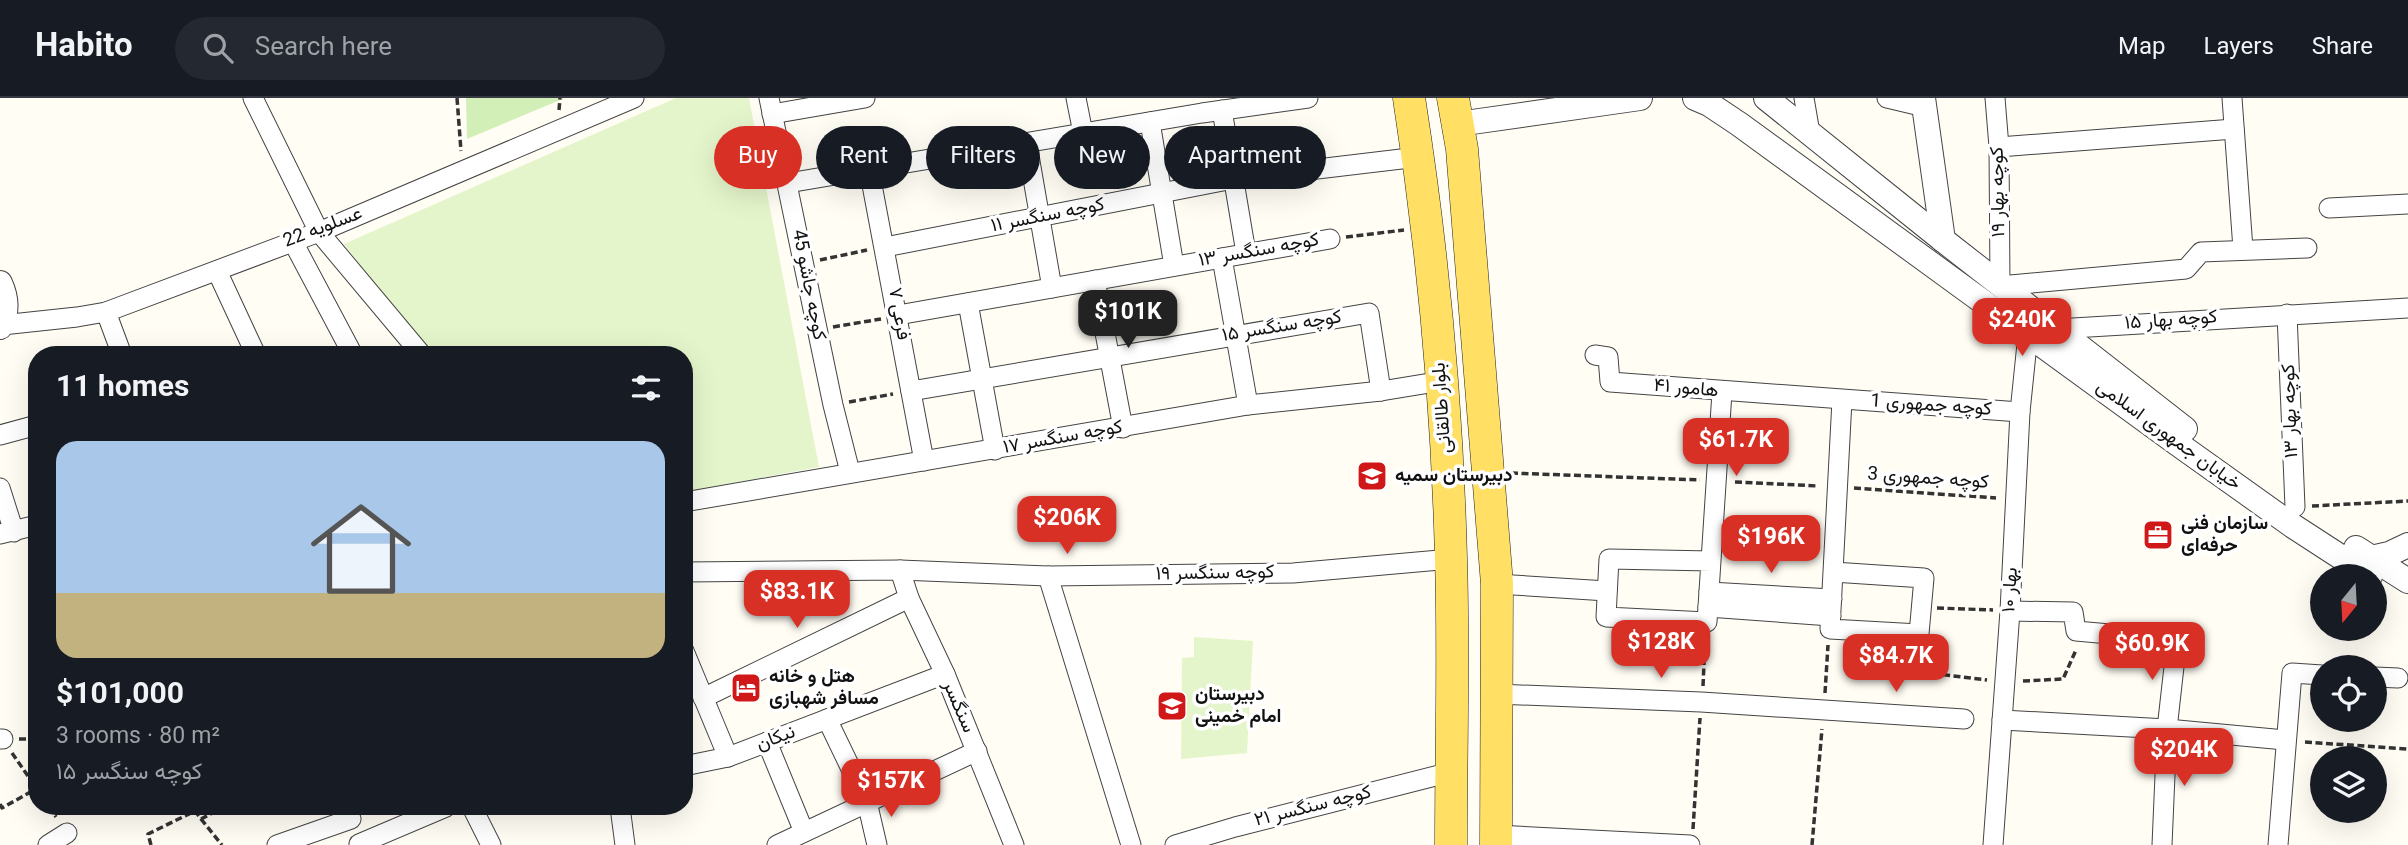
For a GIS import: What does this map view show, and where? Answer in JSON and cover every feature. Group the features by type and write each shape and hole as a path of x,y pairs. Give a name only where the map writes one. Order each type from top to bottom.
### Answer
{"main road":[{"name":"بلوار طالقانی","path":"1409,98 1427,228 1442,381 1451,559 1451,845"},
{"name":"بلوار طالقانی","path":"1458,124 1497,584 1496,840"},
{"path":"1418,157 1458,124"}],"street":[{"path":"253,98 319,232 414,346"},
{"name":"عسلویه 22","path":"1,326 106,312 319,232 634,98"},
{"path":"770,106 865,98"},
{"path":"1076,98 1082,126"},
{"path":"1126,126 1208,107 1308,98"},
{"path":"1458,124 1640,98"},
{"name":"خیابان جمهوری اسلامی","path":"1695,98 1739,124 2293,526 2360,564"},
{"path":"1739,124 1763,98"},
{"name":"خیابان جمهوری اسلامی","path":"1763,98 2184,429 2295,507 2364,564"},
{"path":"1804,98 1810,133"},
{"path":"1887,98 1924,103 1943,240"},
{"name":"کوچه بهار ۱۹","path":"1995,98 2000,286"},
{"path":"2232,98 2243,250"},
{"name":"کوچه جاشو 45","path":"770,106 775,126"},
{"path":"1208,107 1215,126"},
{"path":"1150,122 1174,266"},
{"path":"1998,147 2234,129"},
{"name":"کوچه سنگسر ۱۱","path":"1326,168 1418,157"},
{"name":"کوچه جاشو 45","path":"789,189 833,405 850,472"},
{"name":"فرعی ۷","path":"873,189 924,461"},
{"path":"1036,189 1052,288"},
{"name":"کوچه سنگسر ۱۱","path":"885,247 1182,189"},
{"path":"1235,189 1246,253"},
{"path":"2329,208 2408,204"},
{"name":"کوچه سنگسر ۱۳","path":"898,316 1331,239"},
{"path":"292,240 348,346"},
{"path":"2000,286 2186,269 2202,252 2307,248"},
{"path":"1222,258 1248,405"},
{"path":"217,271 251,346"},
{"path":"1095,280 1123,428"},
{"path":"0,282 6,304 1,326"},
{"path":"968,303 995,450"},
{"name":"کوچه بهار ۱۵","path":"2056,329 2408,309"},
{"path":"106,312 119,346"},
{"name":"کوچه سنگسر ۱۵","path":"911,391 1369,313 1381,391"},
{"name":"کوچه بهار ۱۳","path":"2287,314 2295,507"},
{"name":"بهار ۱۰","path":"1993,845 2017,499 2020,412 2028,334"},
{"name":"هامور ۴۱","path":"1595,355 1608,357 1610,382 1842,400"},
{"name":"کوچه سنگسر ۱۷","path":"693,500 1248,405 1381,391 1442,381"},
{"path":"1708,607 1722,392"},
{"path":"1831,615 1842,400"},
{"name":"کوچه جمهوری 1","path":"1842,400 2020,412"},
{"path":"0,435 28,427"},
{"path":"0,488 7,533 28,527"},
{"path":"2379,564 2389,554 2408,545"},
{"name":"کوچه سنگسر ۱۹","path":"693,572 900,570 1048,576 1293,573 1451,559"},
{"path":"1711,561 1609,559 1606,617 1708,607 1775,604 1919,635 1924,578 1833,572"},
{"name":"سنگسر","path":"900,570 909,598 977,751 1014,845"},
{"name":"خیابان جمهوری اسلامی","path":"2387,575 2408,581"},
{"path":"1048,576 1131,845"},
{"name":"خیابان جمهوری اسلامی","path":"2387,583 2408,600"},
{"path":"1497,584 1607,591"},
{"path":"703,698 909,598"},
{"path":"2010,611 2073,612 2076,631 2177,640 2167,729 2162,845"},
{"path":"693,673 728,757"},
{"name":"نیکان","path":"693,764 728,757 944,674"},
{"path":"2278,845 2292,674 2310,675"},
{"path":"2387,678 2398,678"},
{"path":"1497,694 1702,702 1965,719"},
{"path":"827,719 867,802 877,845"},
{"path":"2002,720 2167,729 2285,740"},
{"path":"767,742 804,832"},
{"path":"777,845 977,751"},
{"name":"کوچه سنگسر ۲۱","path":"1175,845 1237,836 1451,772"},
{"path":"277,845 344,815"},
{"path":"350,815 359,844 427,815"},
{"path":"476,815 491,845"},
{"path":"621,815 625,845"},
{"path":"48,845 67,833"},
{"path":"1496,840 1692,839"}],"path":[{"path":"457,98 462,171"},
{"path":"1331,239 1427,228"},
{"path":"804,263 885,247"},
{"path":"817,330 898,316"},
{"path":"833,405 911,391"},
{"name":"کوچه جمهوری 3","path":"1488,472 1837,486 2017,499"},
{"path":"2295,507 2408,501"},
{"path":"1692,839 1708,607"},
{"path":"1921,607 2010,611"},
{"path":"1812,845 1831,615"},
{"path":"1919,635 1938,674 2005,682 2063,679 2084,632"},
{"path":"1,739 28,778"},
{"path":"2285,740 2408,749"},
{"path":"0,804 2,808 28,793"},
{"path":"151,845 148,834 187,815"},
{"path":"198,815 222,845"},
{"path":"201,819 209,815"}],"green space":[{"path":"466,98 565,98 467,139"},
{"path":"676,98 749,98 754,126 714,126 714,189 766,189 819,467 693,490 693,346 424,346 344,244"},
{"path":"1194,637 1253,641 1247,753 1181,759 1182,658 1194,657"}],"place":[{"name":"دبیرستان سمیه","path":"1372,476"},
{"name":"سازمان فنی حرفه‌ای","path":"2158,535"},
{"name":"هتل و خانه مسافر شهبازی","path":"746,688"},
{"name":"دبیرستان امام خمینی","path":"1172,706"}]}
